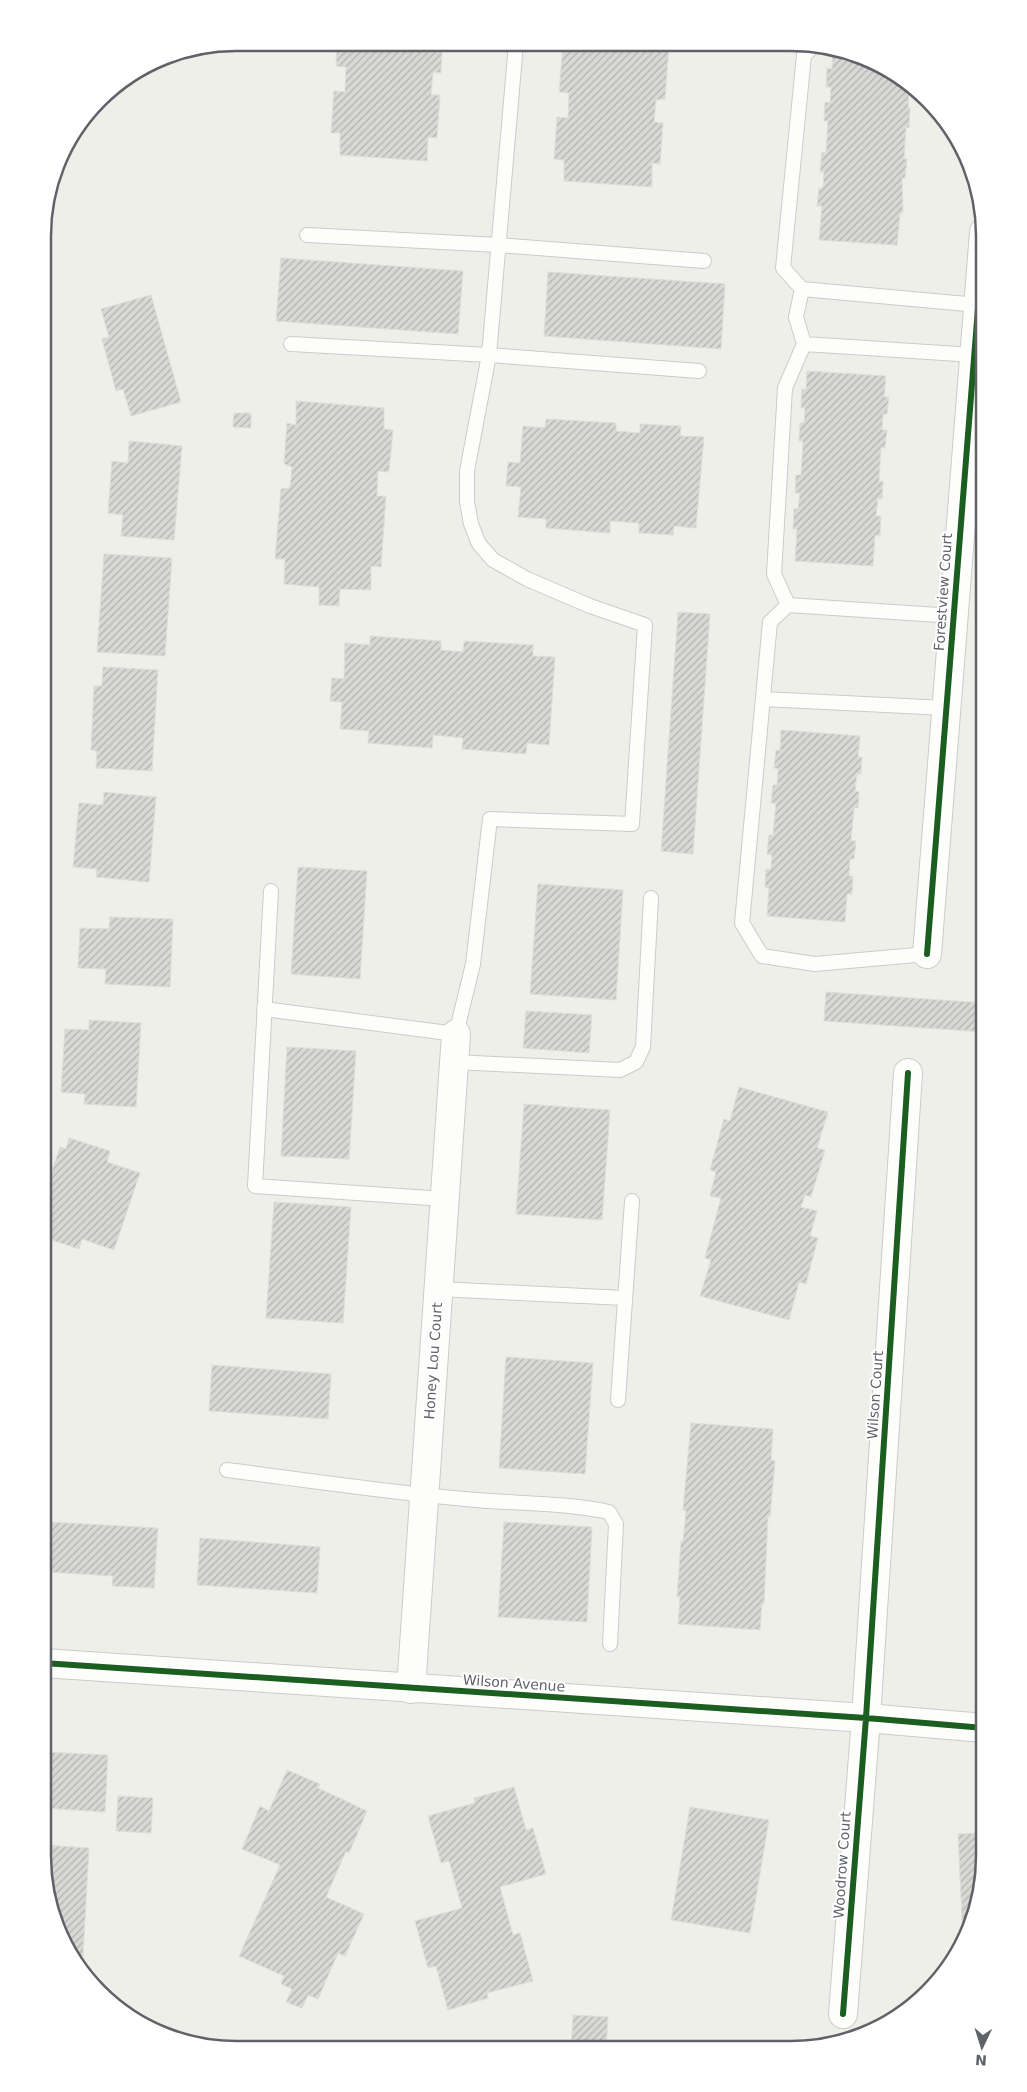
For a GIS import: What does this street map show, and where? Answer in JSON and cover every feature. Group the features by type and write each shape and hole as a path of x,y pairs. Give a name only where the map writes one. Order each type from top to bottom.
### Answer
{"street":[{"name":"Forestview Court","path":"927,954 976,330"},
{"name":"Honey Lou Court","path":"410,1689 456,1034"},
{"name":"Wilson Court","path":"866,1718 908,1073"},
{"name":"Wilson Avenue","path":"51,1664 866,1718 976,1727"},
{"name":"Woodrow Court","path":"843,2014 866,1718"}],"lane":[{"path":"264,1009 456,1034 473,964 490,819 632,824 645,625 590,606 527,579 492,560 479,544 471,524 467,502 467,471 489,355 515,51"},
{"path":"807,52 804,55 783,268 802,289 976,305"},
{"path":"307,235 499,245 704,261"},
{"path":"788,605 774,574 785,388 804,344 796,317 802,289"},
{"path":"291,344 489,355 699,371"},
{"path":"804,344 974,355"},
{"path":"927,954 815,964 762,956 742,923 770,622 788,605 954,616"},
{"path":"763,699 946,708"},
{"path":"271,891 255,1186 444,1199"},
{"path":"454,1062 620,1070 636,1062 643,1047 650,898"},
{"path":"618,1400 632,1201"},
{"path":"438,1289 625,1298"},
{"path":"227,1470 467,1500 584,1506 609,1512 616,1524 610,1644"}],"building":[{"path":"337,51 442,51 441,73 433,72 431,95 440,95 437,138 428,137 427,161 340,155 340,133 331,133 334,91 345,92 346,67 336,66"},
{"path":"562,51 669,51 665,99 656,100 654,122 663,123 660,164 652,163 652,187 564,181 564,160 554,159 557,117 568,118 569,93 559,92"},
{"path":"833,56 850,61 873,70 894,82 909,94 909,128 906,127 904,159 907,159 905,178 902,178 903,213 900,213 897,245 819,240 822,206 817,206 819,188 823,188 824,172 820,172 822,152 826,153 828,121 824,121 825,102 830,103 831,87 826,87 827,68 832,69"},
{"path":"281,258 463,271 458,334 276,321"},
{"path":"548,272 725,284 721,349 544,336"},
{"path":"151,295 181,402 131,416 123,389 116,391 102,339 109,337 101,309"},
{"path":"807,371 886,376 884,397 889,397 887,414 883,414 882,430 887,430 885,448 881,447 879,481 883,481 882,499 878,498 876,516 881,516 880,536 875,535 873,566 795,561 797,529 793,529 794,509 798,509 800,493 795,493 796,475 801,475 803,441 799,441 800,423 804,423 805,408 801,408 802,389 806,390"},
{"path":"296,401 384,408 384,429 393,430 389,472 378,471 377,496 386,496 381,567 371,566 371,590 340,589 339,606 319,605 319,587 284,584 285,559 275,559 281,489 290,488 292,467 284,464 287,423 296,425"},
{"path":"234,413 251,413 251,428 233,427"},
{"path":"546,419 616,423 616,431 640,433 640,424 681,426 680,436 704,437 696,528 674,526 673,535 639,533 639,523 610,521 610,533 546,528 546,519 518,517 521,487 506,486 508,462 520,463 523,426 545,428"},
{"path":"129,441 182,446 174,540 121,536 123,515 108,513 112,461 128,463"},
{"path":"104,554 172,558 165,656 97,652"},
{"path":"678,612 710,614 693,854 661,851"},
{"path":"370,636 441,641 441,650 463,652 464,641 533,645 533,656 555,657 549,745 527,743 526,754 462,749 463,738 433,735 432,748 368,743 369,731 340,729 342,702 330,701 332,678 344,679 345,643 370,645"},
{"path":"103,667 158,670 152,771 96,768 97,751 91,750 94,686 102,686"},
{"path":"781,730 860,736 858,757 862,757 861,774 857,774 855,791 859,792 858,808 854,808 851,841 856,841 854,859 850,859 849,876 853,876 852,894 847,894 845,922 767,916 769,888 765,887 766,869 771,869 772,855 767,854 769,835 773,835 776,803 771,803 773,785 777,785 778,769 774,768 776,750 780,751"},
{"path":"104,792 156,797 149,882 96,877 97,869 73,867 79,803 103,805"},
{"path":"298,867 367,871 360,979 291,974"},
{"path":"538,884 623,890 616,1000 530,994"},
{"path":"110,917 173,919 170,987 105,984 106,969 78,968 80,928 109,929"},
{"path":"826,992 976,1002 976,1031 824,1021"},
{"path":"526,1011 592,1015 589,1053 523,1048"},
{"path":"89,1020 141,1023 136,1107 84,1104 85,1094 61,1092 65,1029 89,1030"},
{"path":"287,1047 356,1051 349,1159 281,1156"},
{"path":"739,1087 828,1112 817,1148 825,1150 811,1197 805,1195 801,1207 817,1211 810,1236 818,1238 806,1284 799,1282 789,1320 700,1296 711,1260 705,1258 721,1198 710,1196 716,1172 710,1170 724,1119 730,1121"},
{"path":"524,1104 610,1110 602,1220 516,1214"},
{"path":"69,1138 110,1151 107,1162 140,1173 114,1250 82,1239 79,1249 51,1240 51,1174 60,1147 66,1149"},
{"path":"274,1202 351,1207 343,1323 266,1318"},
{"path":"506,1357 593,1363 585,1474 499,1468"},
{"path":"212,1365 331,1374 328,1419 209,1411"},
{"path":"691,1423 773,1429 771,1460 775,1461 770,1517 768,1517 764,1604 762,1603 760,1630 678,1624 680,1597 677,1597 681,1541 683,1541 686,1511 683,1510"},
{"path":"51,1522 158,1528 154,1588 112,1586 113,1576 51,1572"},
{"path":"504,1522 592,1527 587,1622 498,1617"},
{"path":"200,1538 320,1547 317,1593 197,1585"},
{"path":"51,1752 108,1755 105,1812 51,1809"},
{"path":"287,1770 320,1784 318,1788 367,1811 349,1853 346,1851 326,1897 364,1914 345,1956 338,1953 318,1999 308,1995 302,2008 286,2002 292,1989 281,1984 284,1976 239,1956 280,1865 242,1849 260,1806 269,1811"},
{"path":"514,1787 526,1830 533,1828 546,1874 500,1887 513,1935 520,1933 533,1981 487,1993 488,1998 448,2010 436,1966 428,1968 415,1921 462,1908 449,1861 441,1863 428,1816 475,1803 474,1798"},
{"path":"118,1796 153,1798 151,1833 116,1831"},
{"path":"690,1807 769,1820 750,1933 671,1920"},
{"path":"976,1833 974,1880 962,1926 958,1834"},
{"path":"51,1846 89,1848 83,1956 80,1956 70,1938 61,1915 53,1880"},
{"path":"573,2015 608,2017 606,2041 571,2041"}],"cycle path":[{"path":"927,954 976,333"},
{"path":"843,2014 866,1718 908,1073"},
{"path":"51,1664 866,1718 976,1727"}]}
